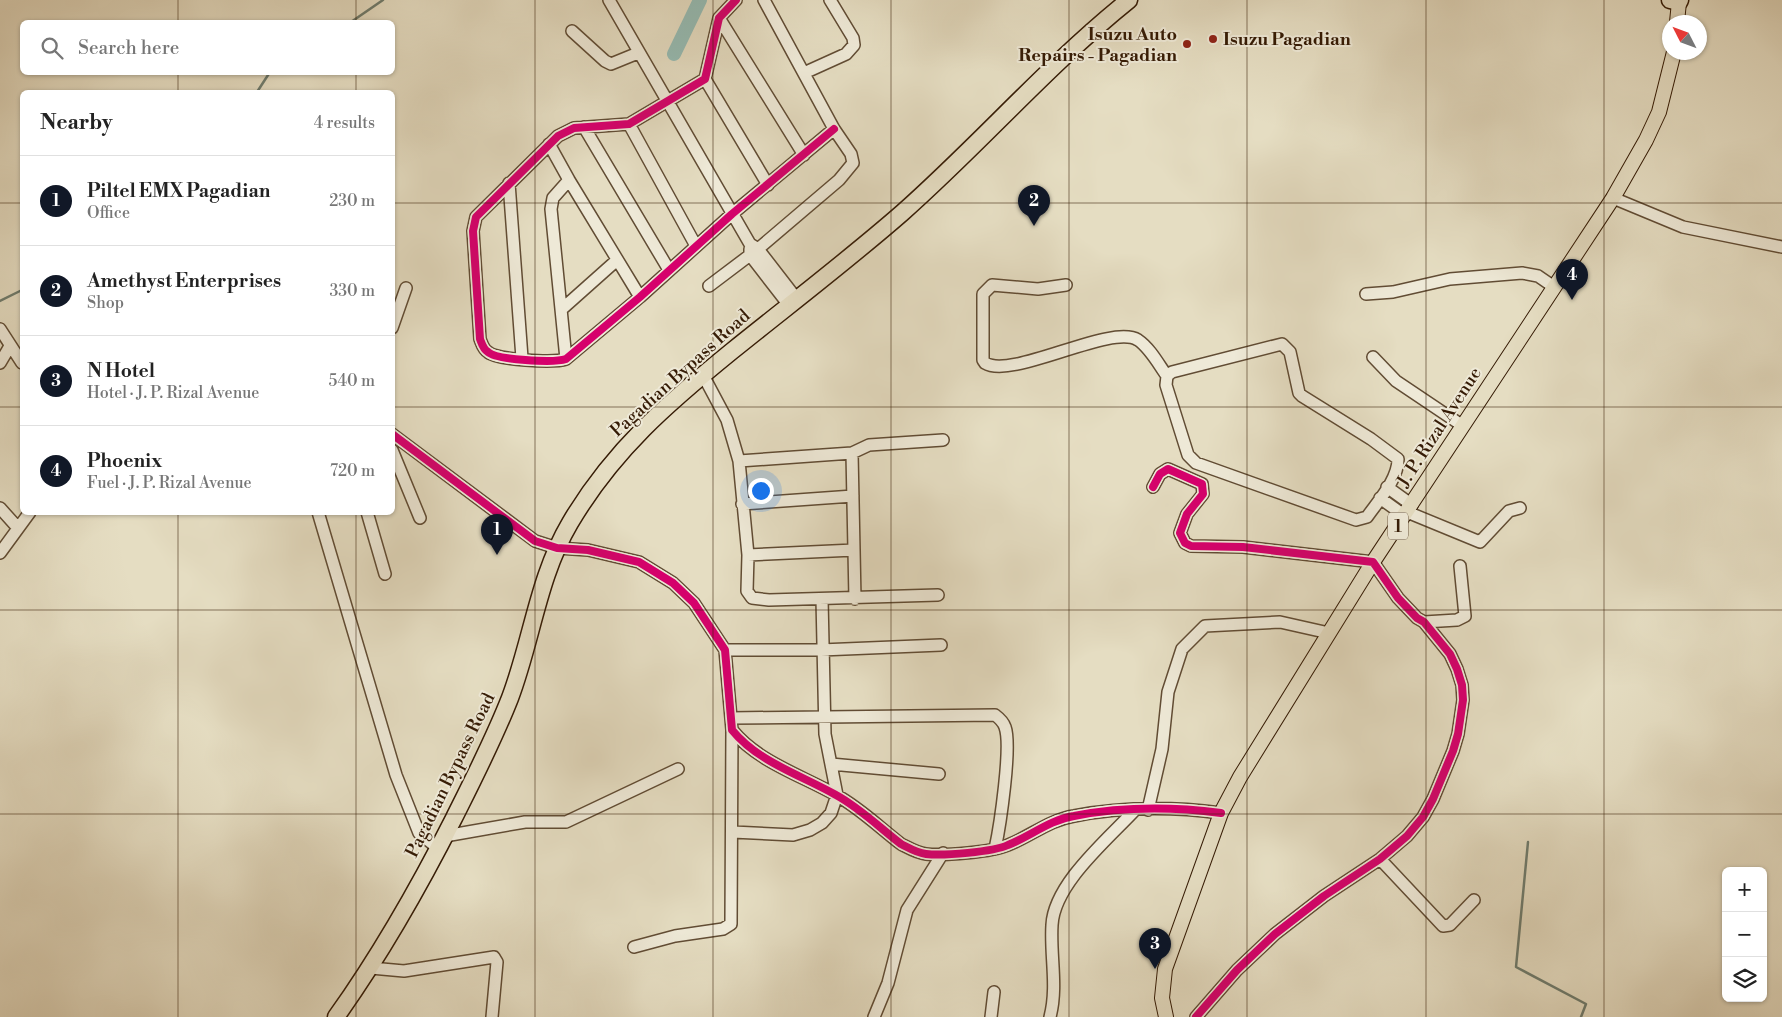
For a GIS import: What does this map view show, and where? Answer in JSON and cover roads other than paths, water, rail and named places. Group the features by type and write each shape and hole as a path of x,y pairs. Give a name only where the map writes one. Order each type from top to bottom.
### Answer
{"highway":[{"name":"Pagadian Bypass Road","path":"336,1017 371,968 442,843 490,746 511,694 542,585 556,548 571,521 612,461 636,434 703,375 898,216 939,180 1080,42 1129,0"}],"main road":[{"path":"1676,1 1677,15"},
{"name":"J. P. Rizal Avenue","path":"1166,1017 1162,998 1165,969 1221,813 1240,777 1373,562 1613,198 1646,140 1659,112 1672,60"}],"street":[{"path":"609,0 753,249 792,301"},
{"path":"736,0 719,18 705,79 768,184"},
{"path":"709,286 849,170 853,163 851,154 834,129 764,0"},
{"path":"804,73 846,54 854,45 853,38 830,0"},
{"path":"719,18 804,156"},
{"path":"572,31 611,64 638,53"},
{"path":"705,79 668,103 629,124 584,127 566,131 481,210 474,223 480,339 483,348 493,356 551,362 566,359 640,297 732,214 804,156 834,129"},
{"path":"629,124 696,246"},
{"path":"584,127 669,270"},
{"path":"550,144 616,260 640,297"},
{"path":"566,359 551,209 554,198 569,180"},
{"path":"509,183 522,358"},
{"path":"1613,198 1683,228 1782,247"},
{"path":"562,309 616,260"},
{"path":"1366,294 1393,292 1450,279 1522,273 1538,276 1554,287"},
{"path":"1066,285 1050,288 992,285 988,287 983,294 983,360 985,364 999,367 1014,365 1070,349 1129,336 1140,341 1167,376 1166,385 1188,455 1196,463 1356,520 1367,518 1387,488 1397,467 1398,459 1396,456 1302,396 1299,392 1290,352 1282,344 1172,372 1167,376"},
{"path":"395,319 406,288"},
{"path":"0,329 20,360"},
{"path":"0,363 10,346"},
{"path":"1373,357 1391,378 1464,426"},
{"path":"703,375 726,420 740,461 742,504 748,555 747,591 752,598 757,600 855,599 938,595"},
{"path":"395,436 524,534 541,543 556,548 618,556 639,562 656,571 673,583 694,604 725,650 732,730 730,748 733,832 731,924 723,929 675,936 634,947"},
{"path":"740,461 852,453 869,446 942,440"},
{"path":"852,453 855,599"},
{"path":"395,457 420,518"},
{"path":"1153,487 1160,474 1168,469 1202,484 1203,494 1188,514 1180,533 1185,544 1192,546 1243,547 1373,562 1398,598 1424,622 1450,654 1457,669 1463,700 1458,734 1439,788 1422,818 1407,836 1380,859 1324,896 1275,934 1237,970 1196,1017"},
{"path":"1387,488 1408,511"},
{"path":"742,504 853,496"},
{"path":"1380,498 1480,542 1509,511 1520,508"},
{"path":"0,508 18,528"},
{"path":"0,553 28,515"},
{"path":"319,515 396,775 419,833 442,843 524,822 566,822 678,769"},
{"path":"368,515 385,574"},
{"path":"748,555 854,550"},
{"path":"1424,622 1457,620 1465,616 1460,566"},
{"path":"733,832 778,836 810,830 822,823 831,813 837,795 825,734 822,599"},
{"path":"1148,810 1162,749 1168,692 1182,649 1205,626 1280,622 1329,633"},
{"path":"725,650 822,650 941,645"},
{"path":"731,718 824,715 995,715 1006,728 1002,811 995,849"},
{"path":"732,730 752,750 837,795 901,844 925,854 995,849 1008,845 1058,819 1074,815 1135,810 1200,810 1221,813"},
{"path":"832,764 939,774"},
{"path":"1050,1017 1054,985 1051,928 1053,912 1058,898 1077,873 1135,810"},
{"path":"874,1017 888,983 907,910 943,853"},
{"path":"1380,859 1443,926 1450,924 1474,900"},
{"path":"371,968 404,971 494,957 497,962 492,1017"},
{"path":"991,1017 994,992"}],"waterway":[{"path":"354,20 383,0"},
{"path":"674,54 700,0"},
{"path":"258,90 268,75"},
{"path":"0,301 20,291"},
{"path":"1528,842 1516,967 1586,1004 1581,1017"}],"place":[{"name":"Isuzu Pagadian","path":"1213,39"},
{"name":"Isuzu Auto Repairs - Pagadian","path":"1187,44"},
{"name":"Amethyst Enterprises","path":"1034,226"},
{"name":"Phoenix","path":"1572,300"},
{"name":"Piltel EMX Pagadian","path":"497,555"},
{"name":"N Hotel","path":"1155,969"}]}
